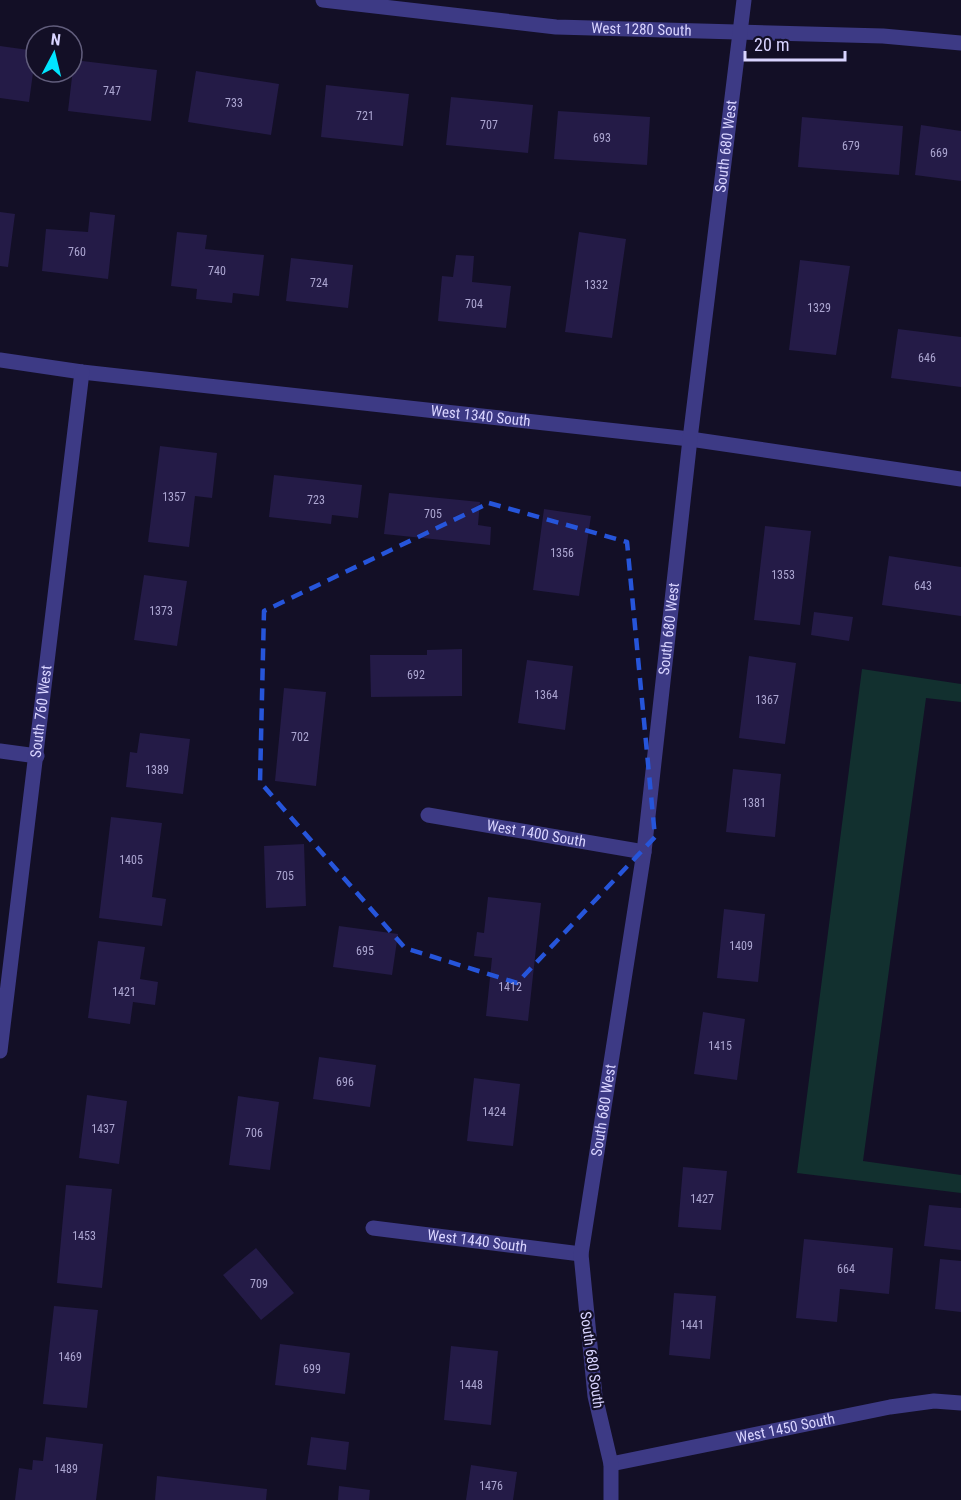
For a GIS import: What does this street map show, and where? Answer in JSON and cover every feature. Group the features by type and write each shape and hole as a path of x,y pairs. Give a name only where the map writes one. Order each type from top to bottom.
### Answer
{"street":[{"name":"West 1280 South","path":"323,0 556,27 883,36 961,44"},
{"name":"South 680 West","path":"581,1254 644,852 690,439 744,0"},
{"name":"West 1340 South","path":"0,360 82,372 690,439 961,479"},
{"name":"South 760 West","path":"0,1051 82,372"},
{"path":"0,751 37,756"},
{"name":"West 1400 South","path":"428,815 644,852"},
{"name":"West 1440 South","path":"373,1228 581,1254"},
{"name":"South 680 South","path":"581,1254 594,1396 611,1464"},
{"name":"West 1450 South","path":"611,1464 890,1407 934,1401 961,1403"},
{"path":"611,1464 611,1500"}],"highlighted area":[{"path":"489,503 627,542 655,837 517,983 405,948 260,782 264,611"}],"green space":[{"path":"862,669 961,684 961,702 926,698 863,1161 961,1175 961,1193 797,1173"}],"building":[{"path":"0,46 24,49 24,84 31,84 29,102 0,98"},
{"path":"84,61 157,70 151,121 68,111 71,84 84,84"},
{"path":"196,71 279,84 271,135 188,122"},
{"path":"326,85 409,94 403,146 321,137"},
{"path":"451,97 533,105 528,153 446,145"},
{"path":"558,111 650,117 647,165 554,159"},
{"path":"802,117 903,126 899,175 798,167"},
{"path":"921,125 961,131 961,181 915,175"},
{"path":"0,212 15,214 8,267 0,266"},
{"path":"90,212 115,215 108,279 42,271 46,229 88,232"},
{"path":"177,232 207,235 205,249 264,255 259,296 233,293 232,303 196,299 197,289 171,286"},
{"path":"579,232 626,239 612,338 565,332"},
{"path":"456,255 474,256 472,282 511,286 506,328 438,321 442,276 453,277"},
{"path":"291,258 353,265 348,308 286,301"},
{"path":"800,260 850,266 836,355 789,350"},
{"path":"898,329 961,337 961,387 891,378"},
{"path":"160,446 217,453 212,498 195,496 189,547 148,542"},
{"path":"274,475 362,485 358,518 332,515 331,524 269,517"},
{"path":"389,493 480,502 478,525 491,527 490,545 384,534"},
{"path":"544,509 591,516 579,596 533,590"},
{"path":"765,526 811,531 800,625 754,620"},
{"path":"889,556 961,567 961,616 882,605"},
{"path":"144,575 187,581 177,646 134,640"},
{"path":"814,612 853,617 849,641 811,635"},
{"path":"462,649 462,696 371,697 370,655 427,655 427,650"},
{"path":"749,656 796,663 785,744 739,738"},
{"path":"527,660 573,666 565,730 518,723"},
{"path":"284,688 326,692 316,786 275,781"},
{"path":"140,733 190,739 183,794 126,787 130,752 137,753"},
{"path":"733,769 781,774 775,837 726,832"},
{"path":"111,817 162,823 152,897 166,899 162,926 99,918"},
{"path":"304,844 306,906 266,908 264,846"},
{"path":"488,897 541,903 528,1021 486,1016 492,958 474,956 477,932 484,933"},
{"path":"724,909 765,914 758,982 717,978"},
{"path":"339,926 398,934 392,975 333,967"},
{"path":"98,941 145,947 140,979 158,982 155,1005 133,1002 130,1024 88,1018"},
{"path":"703,1012 745,1019 737,1080 694,1074"},
{"path":"319,1057 376,1065 370,1107 313,1099"},
{"path":"474,1078 520,1084 513,1146 467,1141"},
{"path":"87,1095 127,1101 119,1164 79,1158"},
{"path":"238,1096 279,1102 270,1170 229,1165"},
{"path":"683,1167 727,1171 721,1230 678,1227"},
{"path":"66,1185 112,1189 102,1288 57,1283"},
{"path":"929,1205 961,1208 961,1250 924,1246"},
{"path":"804,1239 893,1248 889,1294 840,1289 837,1322 796,1318"},
{"path":"256,1248 294,1293 261,1320 223,1275"},
{"path":"940,1259 961,1261 961,1312 935,1309"},
{"path":"674,1293 716,1296 710,1359 669,1355"},
{"path":"54,1306 98,1310 87,1408 43,1404"},
{"path":"280,1344 350,1353 345,1394 275,1385"},
{"path":"451,1346 498,1351 491,1425 444,1420"},
{"path":"46,1437 103,1444 96,1500 15,1500 19,1468 32,1470 33,1460 43,1461"},
{"path":"311,1437 349,1442 346,1470 307,1465"},
{"path":"471,1465 517,1472 513,1500 466,1500"},
{"path":"157,1476 267,1489 266,1500 155,1500"},
{"path":"339,1486 370,1490 369,1500 338,1500"}]}
